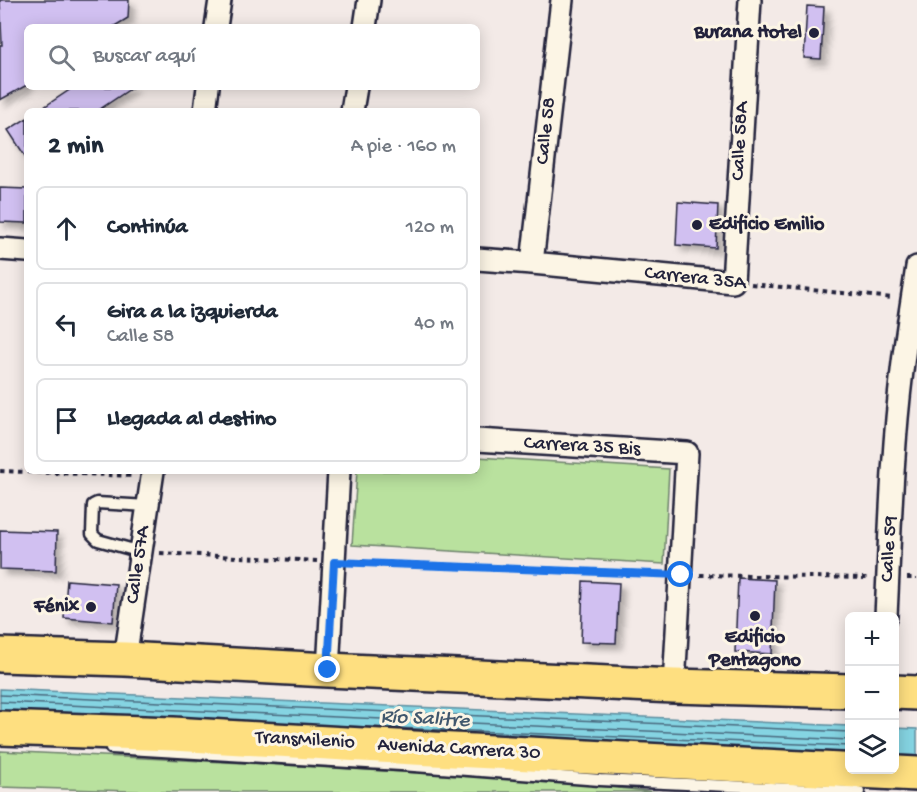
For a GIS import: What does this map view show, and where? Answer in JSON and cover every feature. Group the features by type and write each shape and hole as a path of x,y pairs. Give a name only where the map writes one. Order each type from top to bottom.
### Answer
{"highway":[{"path":"0,655 674,686 845,691"},
{"path":"899,692 917,693"},
{"name":"Avenida Carrera 30","path":"0,728 173,734 917,774"}],"street":[{"path":"216,24 220,0"},
{"path":"365,24 369,0"},
{"name":"Calle 58","path":"532,263 562,0"},
{"name":"Calle 58A","path":"733,282 750,0"},
{"path":"205,108 208,90"},
{"path":"352,108 356,90"},
{"path":"0,249 24,251"},
{"name":"Carrera 35A","path":"480,259 733,282"},
{"name":"Calle 59","path":"886,612 899,407 917,267"},
{"name":"Carrera 35 Bis","path":"480,440 687,453 681,575"},
{"name":"Calle 57A","path":"125,659 153,474"},
{"path":"328,670 339,474"},
{"path":"674,686 681,575"}],"lane":[{"path":"141,552 99,540 92,534 93,505 97,503 148,506"},
{"name":"TransMilenio","path":"94,747 400,765 600,780 859,792"}],"path":[{"name":"Carrera 35A","path":"733,282 912,300"},
{"path":"0,471 24,471"},
{"path":"141,552 681,575 888,578"}],"green space":[{"path":"480,457 669,469 664,564 352,545 357,474 480,474"},
{"path":"0,751 540,780 657,792 164,792 0,787"}],"water":[{"name":"Río Salitre","path":"0,689 845,726 845,760 0,725"},
{"path":"899,728 917,729 917,762 899,761"}],"building":[{"path":"0,0 129,0 128,18 118,24 24,24 24,87 0,100 0,45 2,45"},
{"name":"Burana Hotel","path":"807,6 824,7 821,59 804,58"},
{"path":"70,90 128,90 102,108 42,108"},
{"path":"24,120 24,154 8,130"},
{"path":"0,188 24,189 24,223 0,222"},
{"name":"Edificio Emilio","path":"678,202 718,205 716,248 676,245"},
{"path":"0,530 57,532 56,571 0,569"},
{"name":"Edificio Pentagono","path":"738,578 775,580 772,654 735,652"},
{"path":"67,580 116,584 113,622 64,618"},
{"path":"583,581 619,583 616,643 581,642"}],"place":[{"name":"Burana Hotel","path":"814,33"},
{"name":"Edificio Emilio","path":"697,225"},
{"name":"Fénix","path":"91,607"},
{"name":"Edificio Pentagono","path":"755,616"}],"route":[{"path":"328,670 334,562 681,575"}]}
